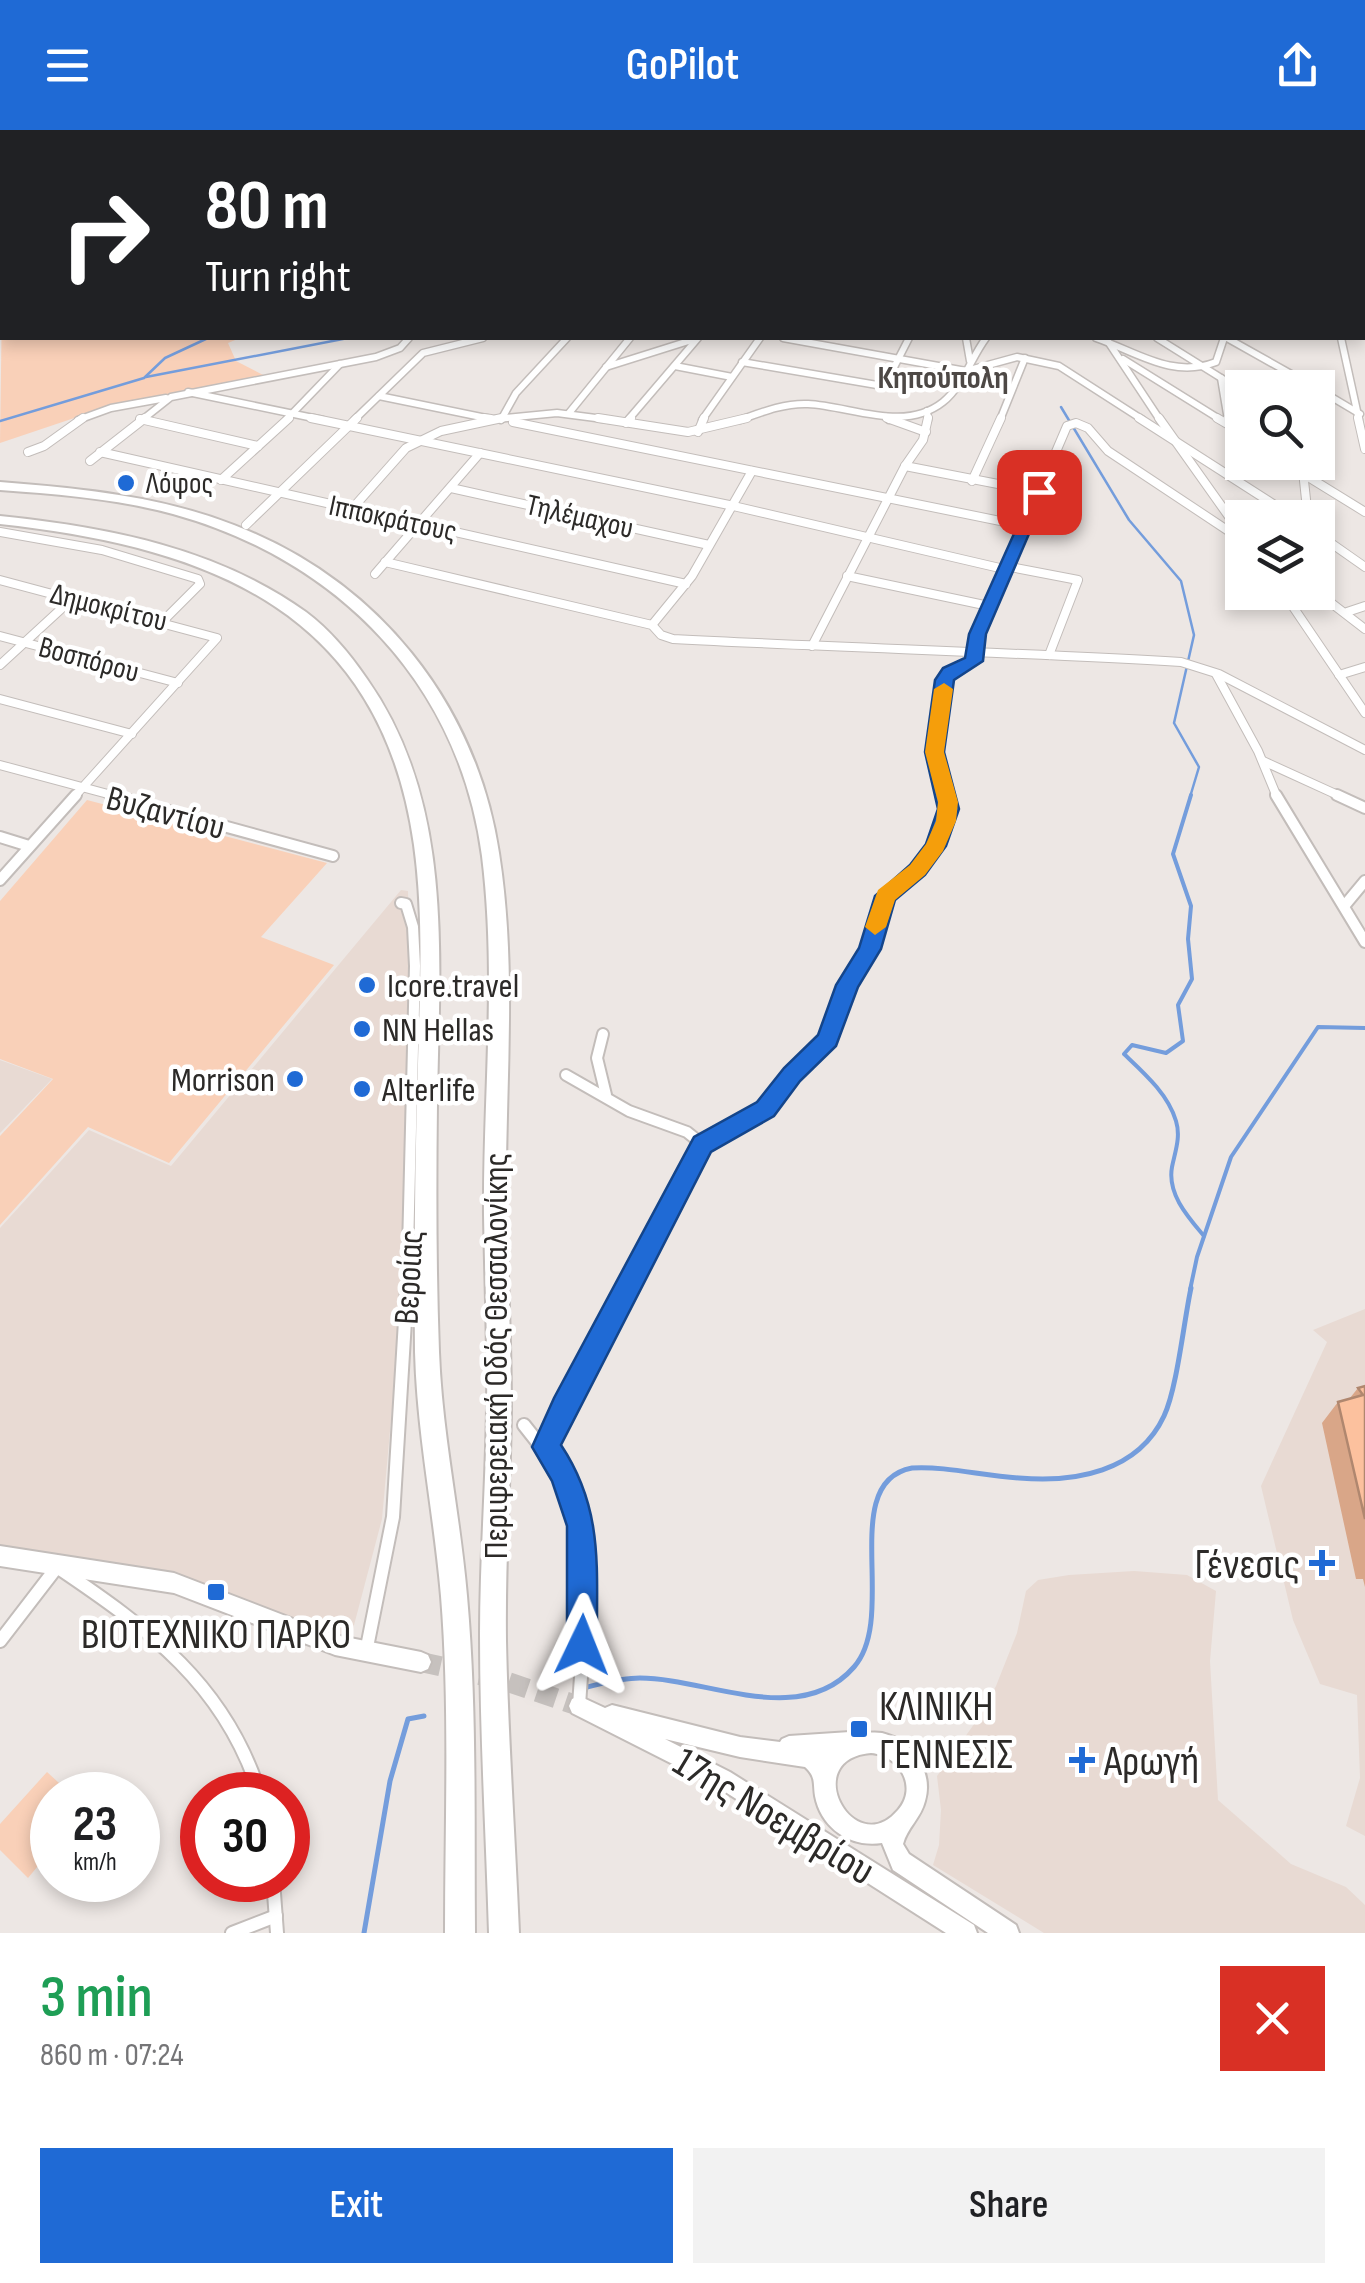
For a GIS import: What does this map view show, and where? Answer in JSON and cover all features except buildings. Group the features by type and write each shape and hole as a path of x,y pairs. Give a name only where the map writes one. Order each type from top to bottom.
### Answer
{"highway":[{"name":"Περιφερειακή Οδός Θεσσαλονίκης","path":"0,486 78,492 163,508 238,531 300,561 352,596 398,645 445,709 468,759 487,836 497,950 495,1210 499,1385 493,1598 504,1933"},
{"name":"Περιφερειακή Οδός Θεσσαλονίκης","path":"0,520 95,534 187,558 290,608 323,636 357,677 396,740 405,766 417,817 428,913 428,1393 444,1504 458,1662 460,1933"}],"street":[{"path":"28,452 49,446 77,420 89,415 340,364 393,351 407,340"},
{"path":"246,524 423,353 453,340"},
{"path":"442,346 473,340"},
{"path":"500,420 520,388 565,340"},
{"path":"569,413 628,340"},
{"path":"606,367 693,340"},
{"path":"626,423 697,340"},
{"path":"698,432 700,423 758,340"},
{"path":"795,340 966,371 1025,358 1059,366 1267,500"},
{"path":"742,362 871,386 885,382 908,340"},
{"path":"966,340 970,362"},
{"path":"352,510 386,464 418,439 500,420 569,413 698,432 800,404 886,417 926,411 942,403 985,340"},
{"path":"1107,340 1225,514"},
{"path":"1107,340 1168,367 1204,368 1218,359 1225,340"},
{"path":"1160,340 1225,380"},
{"path":"1230,340 1284,370"},
{"path":"1342,340 1361,414 1365,450"},
{"path":"1118,356 1225,422"},
{"path":"972,481 1006,401 1016,387 1025,358"},
{"path":"220,480 340,364"},
{"path":"675,366 732,377"},
{"path":"1221,378 1225,401"},
{"path":"188,392 730,506 868,539 1078,580 1048,655"},
{"path":"379,396 1025,526"},
{"path":"90,461 172,398"},
{"path":"1335,399 1361,414"},
{"path":"812,646 926,432 926,411"},
{"path":"886,417 926,432"},
{"path":"140,419 258,446"},
{"path":"546,1447 563,1407 702,1144 766,1109 792,1075 828,1040 847,985 870,949 885,896 918,870 936,846 948,809 934,752 944,680 950,672 974,661 978,634 989,606 1067,426 1080,424 1094,432 1108,451 1225,526"},
{"name":"Ιπποκράτους","path":"100,452 686,584"},
{"path":"375,574 480,454"},
{"path":"905,466 1039,492"},
{"path":"652,625 686,584 752,471"},
{"path":"1311,480 1365,512"},
{"name":"Τηλέμαχου","path":"452,488 709,545"},
{"path":"0,532 126,555 198,579 199,585 163,621"},
{"path":"1335,546 1365,567"},
{"path":"385,562 652,625 661,635 673,639 1181,662 1216,674 1365,750"},
{"path":"848,576 989,606"},
{"name":"Δημοκρίτου","path":"0,580 217,638 178,683"},
{"path":"0,665 74,598"},
{"path":"1335,604 1365,630"},
{"path":"1347,612 1365,606"},
{"path":"1295,610 1365,713"},
{"name":"Βοσπόρου","path":"0,636 178,683"},
{"path":"1339,675 1365,667"},
{"path":"1216,674 1290,821 1365,942"},
{"path":"0,880 178,683"},
{"path":"0,698 132,734"},
{"path":"1340,738 1365,739"},
{"path":"1263,761 1365,808"},
{"name":"Βυζαντίου","path":"0,765 333,856"},
{"path":"0,837 29,846"},
{"path":"1345,906 1365,881"},
{"name":"Βεροίας","path":"366,1652 393,1518 406,1332 415,966 413,926 406,904 401,903"},
{"path":"603,1034 597,1058 606,1096"},
{"path":"566,1075 631,1111 684,1131 702,1144"},
{"path":"524,1425 546,1447 572,1492 584,1545 579,1706 740,1747"},
{"path":"0,1556 174,1583 315,1638 421,1662"},
{"path":"0,1640 57,1568 130,1614 206,1688 241,1744 251,1772"},
{"name":"17ης Νοεμβρίου","path":"579,1706 723,1778 966,1933"},
{"path":"860,1741 888,1746 911,1772 914,1802 907,1818 896,1830 874,1836 851,1830 834,1812 827,1780 838,1754 860,1741"},
{"name":"17ης Νοεμβρίου","path":"740,1747 860,1741"},
{"name":"17ης Νοεμβρίου","path":"740,1747 809,1757 818,1763 827,1780"},
{"name":"17ης Νοεμβρίου","path":"896,1830 894,1849 904,1866 1008,1933"},
{"path":"232,1933 276,1925"}],"shaded area":[{"path":"1,340 235,340 228,343 236,361 265,376 107,407 0,443"},
{"path":"87,800 327,863 261,937 334,965 169,1163 88,1127 0,1225 0,1136 53,1079 0,1059 0,901"},
{"path":"401,890 408,891 412,1096 402,1298 382,1519 353,1629 345,1636 322,1633 214,1590 0,1550 0,1228 89,1130 171,1166"},
{"path":"0,1060 52,1079 0,1133"},
{"name":"Γένεσις","path":"1365,1309 1365,1836 1346,1826 1360,1778 1357,1695 1320,1684 1293,1620 1261,1486 1327,1342 1313,1330"},
{"name":"Αρωγή","path":"1134,1571 1187,1575 1216,1591 1210,1661 1218,1800 1291,1864 1346,1887 1365,1905 1365,1933 1044,1933 933,1865 939,1845 941,1810 937,1776 982,1713 996,1686 1017,1633 1026,1591 1038,1580"},
{"path":"30,1791 28,1878 0,1850 0,1824"}],"waterway":[{"path":"0,421 144,378 165,358 204,340"},
{"path":"146,377 338,340"},
{"path":"1061,407 1129,520 1181,581 1194,635 1174,723 1199,767 1190,797"},
{"path":"1191,795 1173,854 1191,906 1188,939 1192,979 1178,1005 1183,1041 1166,1053 1132,1045 1124,1054 1154,1084 1172,1111 1178,1133 1173,1187 1180,1204 1204,1236"},
{"path":"1190,1290 1197,1257 1231,1157 1318,1027 1365,1028"},
{"path":"587,1687 640,1678 780,1698 807,1695 832,1685 854,1667 866,1644 872,1616 873,1524 878,1498 890,1478 912,1468 1061,1478 1121,1462 1153,1435 1169,1404 1191,1288"},
{"path":"364,1933 390,1781 408,1719 424,1716"}],"tunnel":[{"path":"421,1662 502,1680 579,1706"}],"slow traffic":[{"path":"875,927 885,896 918,870 936,846 946,821 948,802 934,752 944,689"}],"place":[{"name":"Λόφος","path":"126,483"},
{"name":"Icore.travel","path":"367,985"},
{"name":"NN Hellas","path":"362,1029"},
{"name":"Morrison","path":"295,1079"},
{"name":"Alterlife","path":"362,1089"},
{"name":"Γένεσις","path":"1322,1563"},
{"name":"ΒΙΟΤΕΧΝΙΚΟ ΠΑΡΚΟ","path":"216,1592"},
{"name":"ΚΛΙΝΙΚΗ ΓΕΝΝΕΣΙΣ","path":"859,1729"},
{"name":"Αρωγή","path":"1082,1760"}],"district":[{"name":"Κηπούπολη","path":"943,377"}],"route":[{"path":"582,1645 582,1526 564,1474 546,1447 563,1407 702,1144 766,1109 792,1075 828,1040 847,985 870,949 885,896 918,870 936,846 948,809 934,752 944,680 950,672 974,661 978,634 1039,492"}]}
